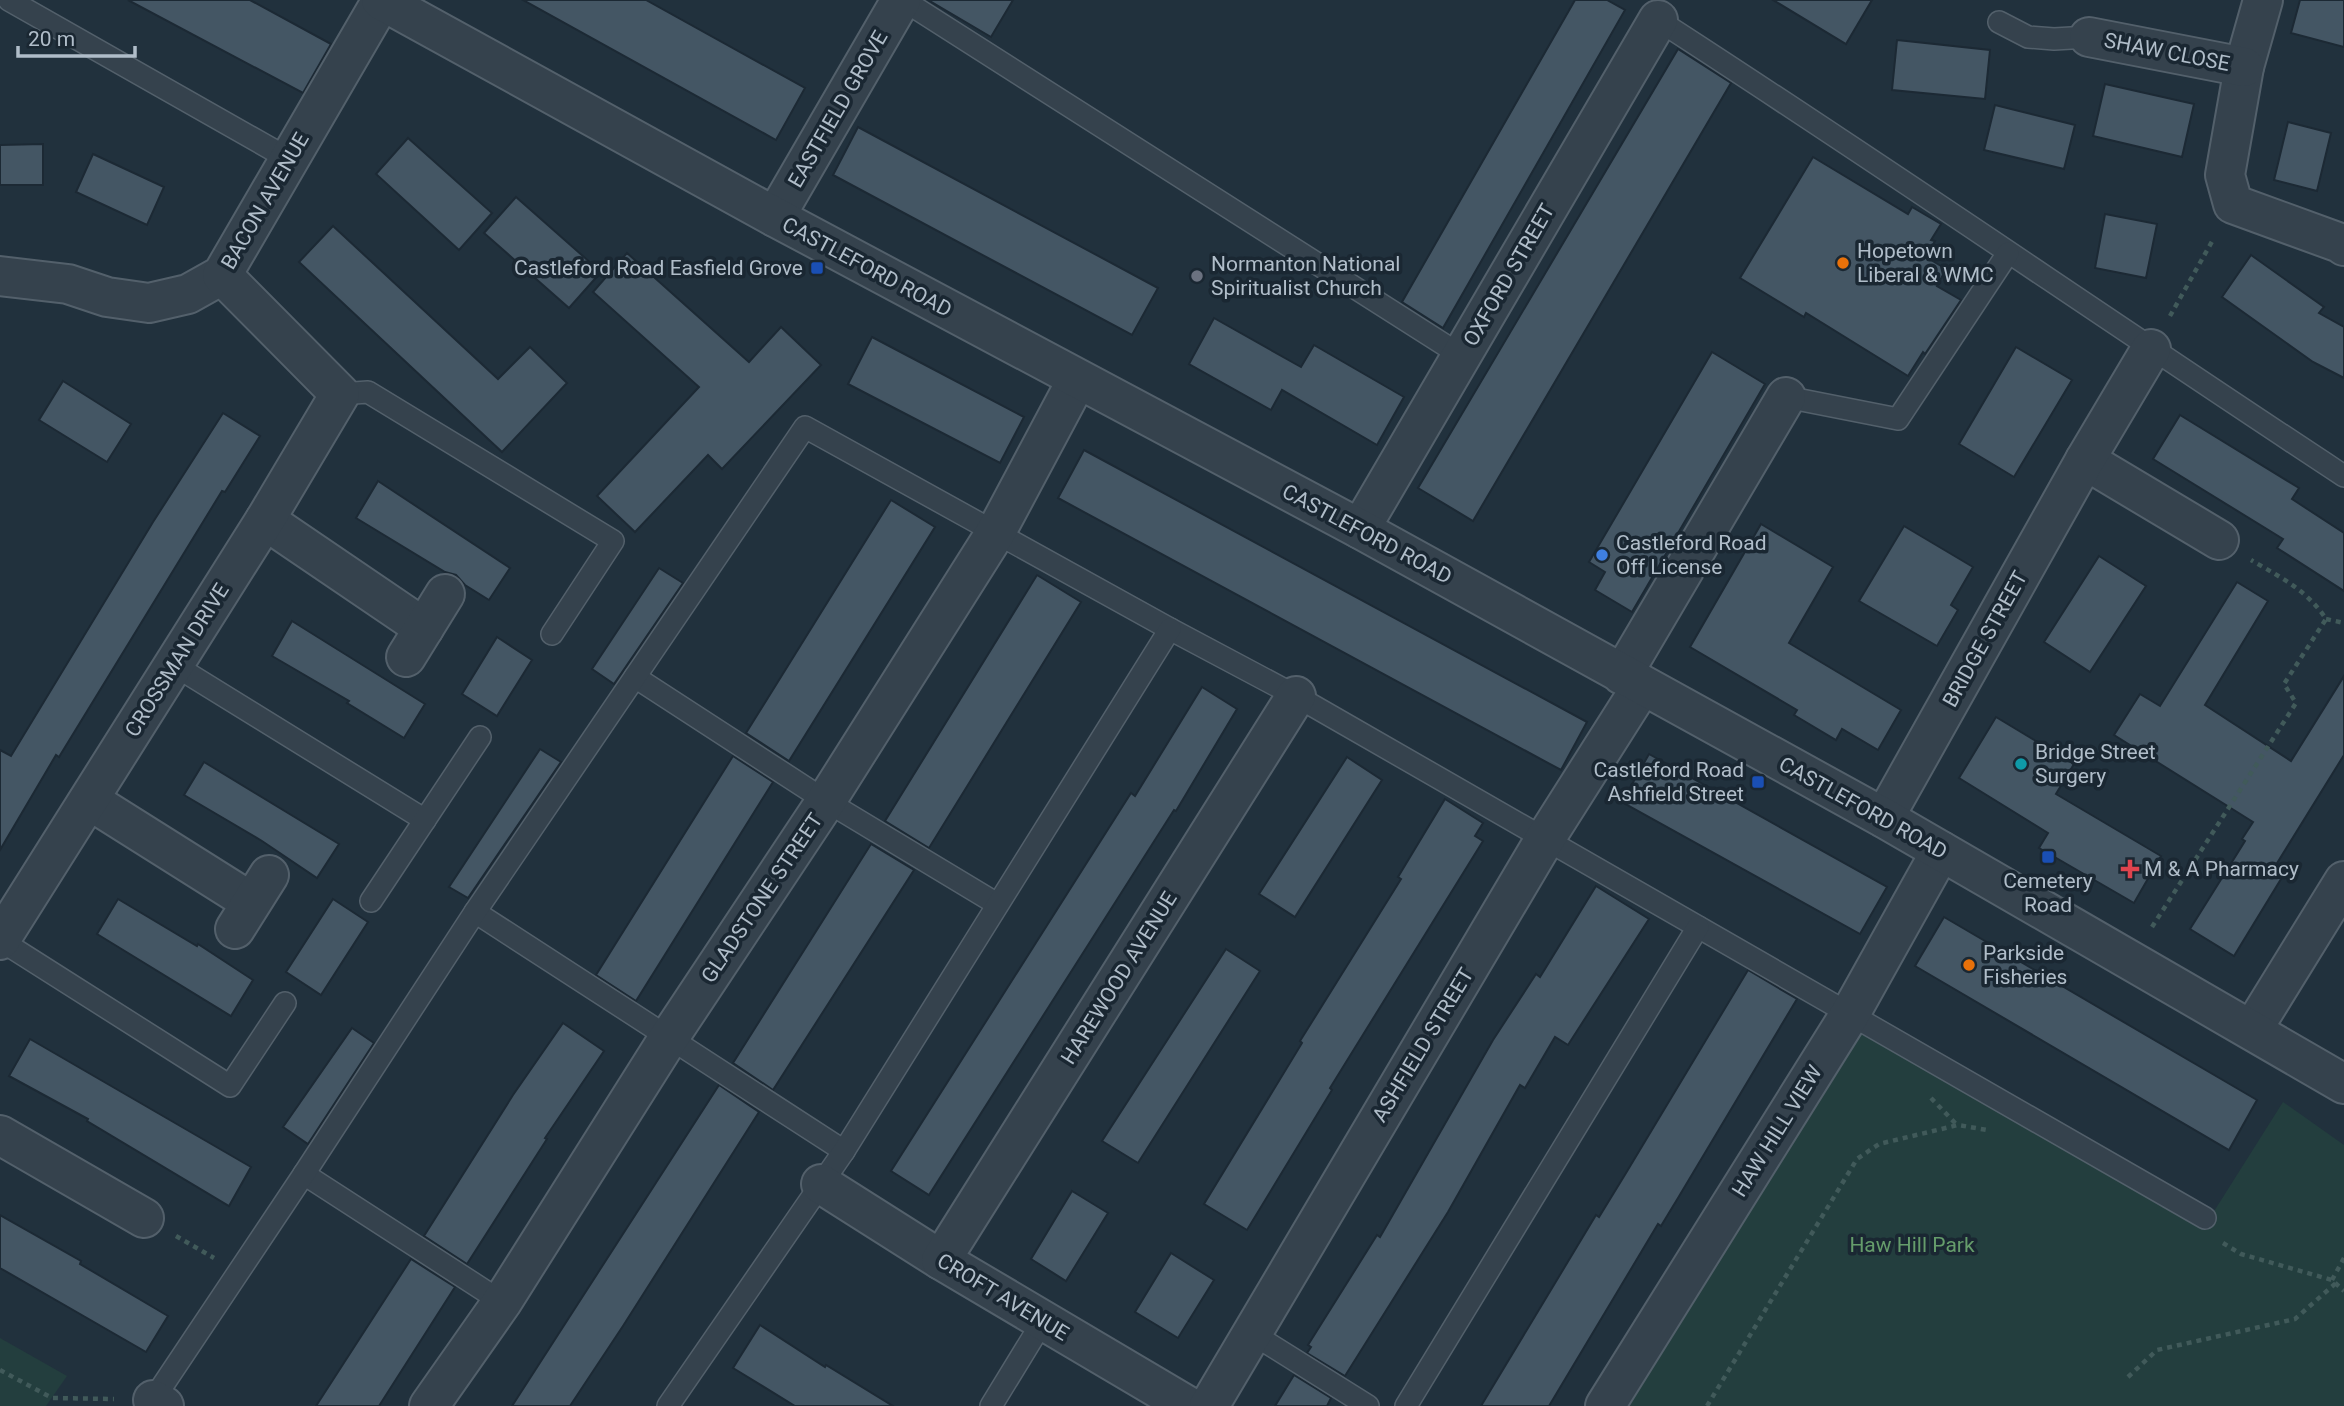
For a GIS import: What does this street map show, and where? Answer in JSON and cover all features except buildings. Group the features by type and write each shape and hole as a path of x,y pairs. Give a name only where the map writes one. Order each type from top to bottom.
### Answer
{"street":[{"name":"BACON AVENUE","path":"0,276 68,284 107,297 149,303 188,294 222,275 381,0"},
{"name":"CASTLEFORD ROAD","path":"381,0 775,217 1360,529 1884,818 2344,1084"},
{"name":"EASTFIELD GROVE","path":"775,217 902,0"},
{"name":"SHAW CLOSE","path":"2233,204 2225,175 2244,67 2263,0"},
{"name":"OXFORD STREET","path":"1360,529 1658,20"},
{"name":"SHAW CLOSE","path":"2090,37 2244,67"},
{"path":"2233,204 2344,246"},
{"path":"222,275 340,394"},
{"name":"BRIDGE STREET","path":"1884,818 2085,460 2151,349"},
{"name":"GLADSTONE STREET","path":"429,1406 502,1302 668,1039 827,801 996,532 1077,380"},
{"name":"CROSSMAN DRIVE","path":"0,940 265,520 340,394"},
{"name":"ASHFIELD STREET","path":"1209,1406 1545,839 1786,397"},
{"path":"2085,460 2219,540"},
{"path":"265,520 415,642 445,594"},
{"name":"HAREWOOD AVENUE","path":"941,1261 1296,696"},
{"path":"89,800 252,902"},
{"name":"HAW HILL VIEW","path":"1605,1406 1850,1014 1941,851"},
{"path":"2252,1030 2344,881"},
{"path":"0,1135 144,1218"},
{"name":"CROFT AVENUE","path":"821,1184 941,1261 1188,1406"}],"lane":[{"path":"9,0 289,159"},
{"path":"902,0 1462,356"},
{"path":"1658,20 1810,118 2344,476"},
{"path":"1999,22 2028,37 2054,40 2090,37"},
{"path":"1786,397 1898,419 2008,253"},
{"path":"340,394 368,392 613,541 552,634"},
{"path":"159,1403 239,1272 475,912 805,427 1296,696 2205,1218"},
{"path":"668,1406 844,1151 1170,629"},
{"path":"174,665 425,820"},
{"path":"635,677 827,801 997,904"},
{"path":"371,901 480,737"},
{"path":"475,912 844,1151"},
{"path":"1406,1406 1698,927"},
{"path":"0,940 230,1086 285,1003"},
{"path":"304,1174 502,1302"},
{"path":"991,1406 1043,1321"},
{"path":"1253,1334 1368,1406"}],"path":[{"path":"2151,349 2233,204"},
{"path":"2219,540 2304,591 2317,604 2326,619 2344,623"},
{"path":"2131,961 2296,703 2284,684 2326,619"},
{"path":"1706,1406 1857,1159 1879,1144 1958,1125 1993,1132"},
{"path":"144,1218 239,1272"},
{"path":"2217,1240 2241,1254 2334,1282 2344,1291"},
{"path":"2129,1377 2157,1350 2295,1319 2334,1282 2344,1258"},
{"path":"0,1370 52,1398 159,1403"}],"green space":[{"name":"Haw Hill Park","path":"1856,1028 2206,1224 2283,1102 2344,1145 2344,1406 1623,1406"},
{"path":"0,1338 67,1376 46,1406 0,1406"}],"place":[{"name":"Hopetown Liberal & WMC","path":"1843,263"},
{"name":"Castleford Road Easfield Grove","path":"817,268"},
{"name":"Normanton National Spiritualist Church","path":"1197,276"},
{"name":"Castleford Road Off License","path":"1602,555"},
{"name":"Bridge Street Surgery","path":"2021,764"},
{"name":"Castleford Road Ashfield Street","path":"1758,782"},
{"name":"Cemetery Road","path":"2048,857"},
{"name":"M & A Pharmacy","path":"2130,869"},
{"name":"Parkside Fisheries","path":"1969,965"}]}
